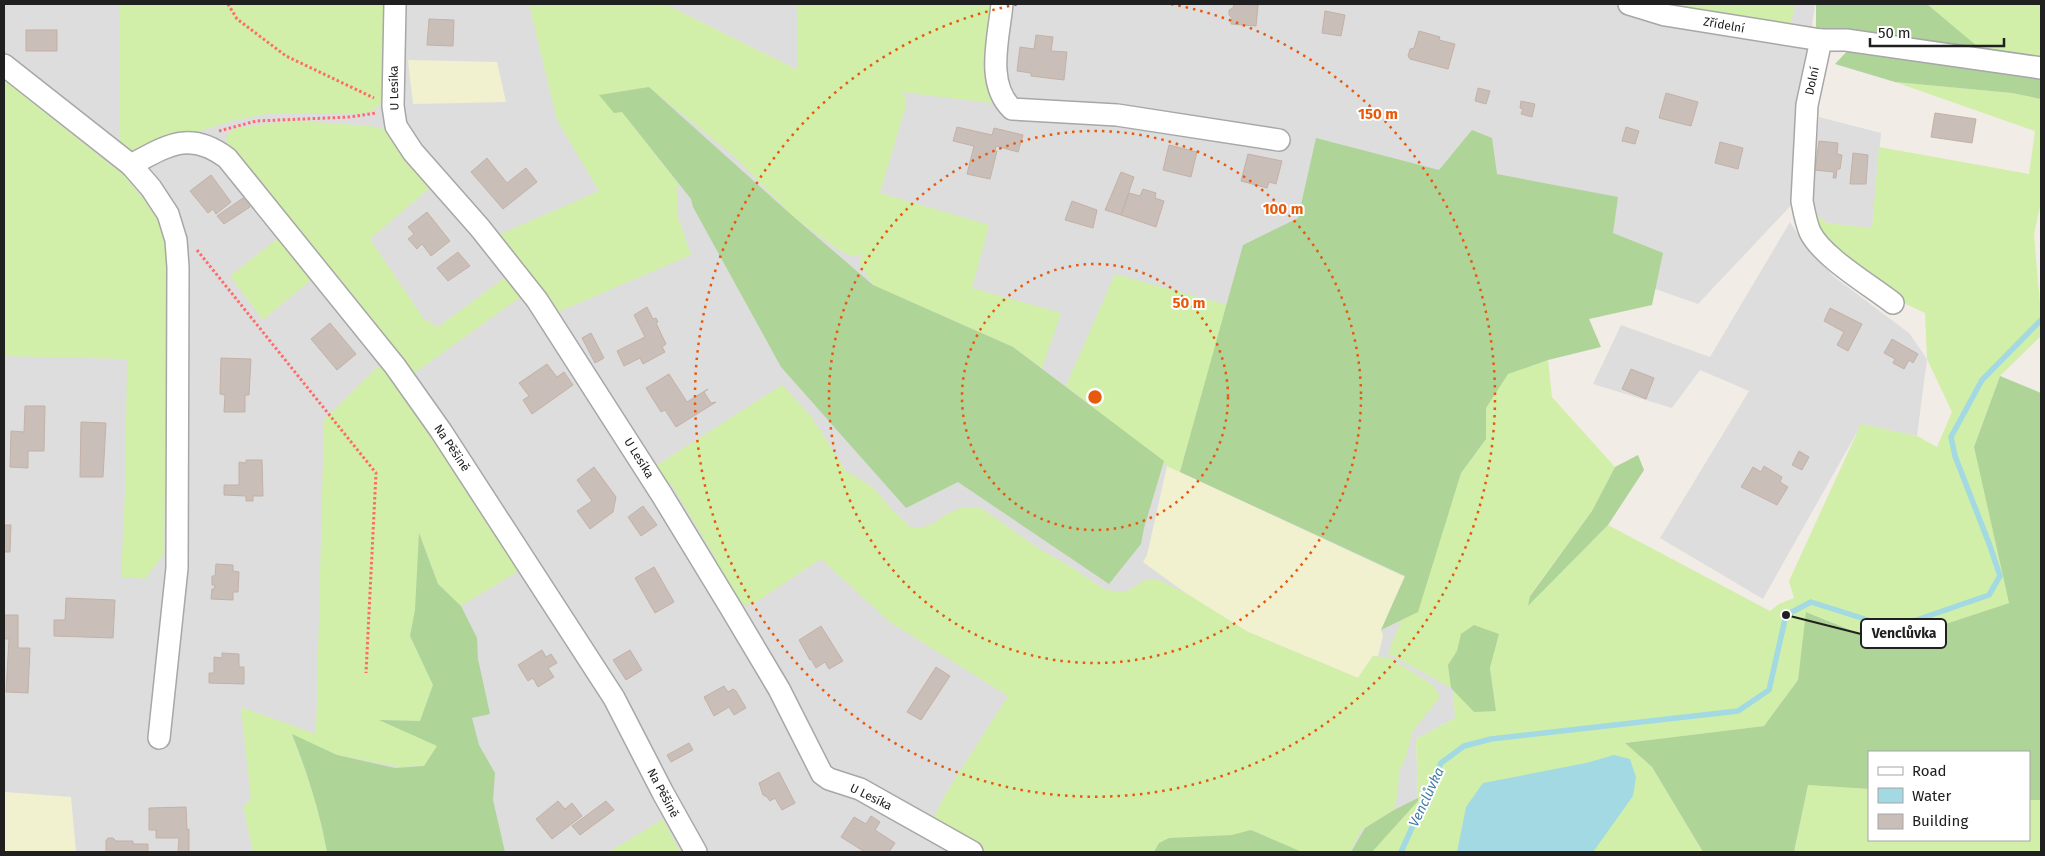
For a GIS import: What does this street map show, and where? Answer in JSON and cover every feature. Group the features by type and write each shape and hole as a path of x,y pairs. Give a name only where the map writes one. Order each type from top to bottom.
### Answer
{"street":[{"name":"U Lesíka","path":"395,4 393,108 396,126 414,152 480,228 537,300 668,503 774,680 822,774 829,779 860,789 972,852"},
{"path":"1002,4 995,76 1002,97 1012,109 1117,115 1279,140"},
{"name":"Zřídelní","path":"1629,4 1664,15 1821,40"},
{"path":"1821,40 1846,40 2041,68"},
{"name":"Dolní","path":"1821,40 1807,105 1802,201 1810,232 1823,250 1893,303"},
{"path":"4,64 131,165 151,188 168,214 176,240 178,268 177,568 160,738"},
{"path":"131,165 149,155 182,142 196,142"},
{"name":"Na Pěšině","path":"196,142 212,147 227,158 395,366 441,430 614,698 663,794 696,852"}],"path":[{"path":"228,4 237,19 286,56 393,108"},
{"path":"196,142 224,128 256,120 350,118 393,108"},
{"path":"193,245 376,473 366,673"}],"shaded area":[{"path":"4,4 1815,4 1807,62 1798,198 1698,304 1559,255 1453,689 1455,718 1416,739 1418,801 1372,852 4,852"},
{"path":"1819,117 1881,133 1872,229 1826,223 1813,212 1811,207"},
{"path":"1790,222 1802,241 1833,276 1909,333 1927,359 1917,436 1861,425 1763,599 1660,538 1749,391 1700,370 1672,408 1593,384 1621,325 1710,357"}],"green space":[{"path":"120,4 387,4 382,101 376,109 364,113 267,114 234,120 134,153 127,152 119,144"},
{"path":"529,4 665,4 798,70 798,4 997,4 990,84 991,103 901,92 906,97 906,105 880,193 989,225 972,288 1061,313 1042,368 1013,347 873,285 859,263 863,252 850,256 795,218 734,156 649,87 599,96 622,112 677,182 677,214 691,255 553,314 496,236 599,191 557,120"},
{"path":"1670,4 1795,4 1791,24 1776,29 1669,7"},
{"path":"1816,4 1927,4 1983,51 2041,76 2041,99 2012,93 1895,82 1835,64 1856,42 1816,29"},
{"path":"1927,4 2041,4 2041,59 1983,51"},
{"path":"408,60 497,62 506,102 413,104"},
{"path":"4,80 125,176 157,216 166,237 168,257 164,554 145,579 121,577 125,492 127,359 4,356"},
{"path":"1895,82 2012,93 2041,99 2041,202 2034,234 2040,305 2041,296 2041,336 2000,376 1974,447 2009,603 1885,644 1807,612 1798,680 1764,726 1625,743 1652,767 1703,852 1372,852 1418,801 1416,739 1455,718 1453,689 1388,653 1461,473 1486,439 1486,408 1508,373 1548,360 1552,397 1615,467 1592,511 1530,595 1529,605 1608,525 1770,611 1779,604 1794,598 1789,581 1861,424 1917,436 1937,447 1952,412 1927,359 1925,313 1906,304 1829,244 1813,212 1826,223 1872,228 1879,147 2029,174 2035,131","holes":["1461,634 1499,634 1490,668 1496,711 1448,665 1457,651"]},
{"path":"649,87 873,285 1013,347 1164,461 1141,544 1109,584 958,482 906,508 781,367 693,207 691,199 622,112 614,113 599,95"},
{"path":"298,121 370,126 386,130 433,185 370,239 424,319 438,327 507,276 522,296 413,374 227,145 226,137 233,129"},
{"path":"1472,130 1492,138 1497,174 1618,197 1613,233 1663,253 1652,305 1589,319 1601,347 1548,360 1508,374 1486,408 1486,439 1461,473 1418,612 1381,630 1405,576 1180,472 1243,245 1298,218 1316,138 1439,170"},
{"path":"278,238 313,278 263,320 230,276"},
{"path":"1115,274 1227,305 1180,472 1167,466 1066,386"},
{"path":"381,364 525,567 461,606 438,584 420,535 415,610 410,636 433,684 420,721 380,720 437,746 424,766 400,767 337,755 292,735 321,822 327,852 253,852 243,806 251,800 241,707 316,734 324,419"},
{"path":"2000,376 2041,393 2041,800 2030,800 2030,751 1868,751 1868,789 1808,785 1794,852 1703,852 1652,767 1625,743 1764,726 1798,680 1806,612 1885,644 2009,603 1974,447"},
{"path":"782,385 811,416 846,471 873,487 892,510 912,528 921,528 936,522 946,514 964,507 981,508 1041,550 1104,589 1119,592 1130,590 1139,583 1149,579 1157,579 1187,594 1248,632 1358,678 1373,656 1390,658 1433,685 1440,697 1412,732 1406,757 1399,771 1398,792 1394,810 1361,830 1350,852 1302,852 1251,830 1227,837 1159,843 1154,852 988,852 945,831 933,819 946,793 1008,696 890,622 821,559 753,604 743,605 714,563 716,559 671,484 663,481 654,467"},
{"path":"1638,455 1644,470 1608,525 1528,606 1530,596 1592,511 1615,467"},
{"path":"1167,466 1405,577 1381,630 1383,636 1378,656 1373,656 1358,678 1248,632 1187,594 1143,562 1147,555"},
{"path":"419,533 438,584 461,606 477,638 478,659 490,714 472,718 479,745 495,773 493,800 505,852 327,852 321,822 292,734 337,755 395,768 424,766 437,746 379,720 420,721 433,685 410,636 415,610"},
{"path":"1474,625 1499,634 1490,668 1496,711 1474,712 1451,688 1448,665 1457,651 1461,634"},
{"path":"1808,785 1868,789 1868,841 2030,841 2030,800 2041,800 2041,852 1794,852"},
{"path":"4,792 71,797 76,852 4,852"},
{"path":"1418,798 1418,801 1372,852 1351,852 1365,828"},
{"path":"663,819 680,852 609,852"},
{"path":"1251,830 1302,852 1154,852 1159,843 1169,838 1232,835"}],"water":[{"path":"1614,755 1630,759 1636,777 1633,796 1593,852 1457,852 1466,807 1483,783 1586,763"}],"building":[{"path":"1234,4 1258,5 1256,26 1231,24 1232,18 1229,15 1229,10 1233,8"},
{"path":"1325,11 1345,15 1341,36 1322,33"},
{"path":"429,19 454,20 453,46 427,45"},
{"path":"26,30 57,30 57,51 26,51"},
{"path":"1419,31 1440,37 1439,40 1455,44 1448,69 1410,59 1408,56 1410,49 1414,48"},
{"path":"1036,35 1053,37 1051,51 1067,52 1064,80 1031,76 1031,73 1017,71 1020,47 1034,49"},
{"path":"1478,88 1490,91 1486,104 1475,101"},
{"path":"1666,93 1698,102 1691,126 1659,118"},
{"path":"1521,101 1535,104 1532,117 1521,114 1523,109 1520,108"},
{"path":"1935,113 1976,119 1972,143 1931,137"},
{"path":"957,127 992,135 994,128 1023,135 1018,152 996,146 995,151 997,151 990,179 967,174 974,146 953,141"},
{"path":"1626,127 1639,131 1635,144 1622,141"},
{"path":"1819,141 1838,143 1837,154 1842,155 1840,169 1837,169 1836,178 1833,178 1834,172 1815,170"},
{"path":"1720,142 1743,148 1738,169 1715,163"},
{"path":"1169,145 1197,152 1191,177 1163,170"},
{"path":"1853,153 1868,155 1866,184 1850,184"},
{"path":"1248,154 1282,161 1276,184 1269,182 1267,188 1241,181"},
{"path":"487,158 507,183 526,168 537,182 503,209 471,172"},
{"path":"1121,172 1134,177 1121,215 1105,210"},
{"path":"211,175 231,202 216,214 213,209 208,213 190,191"},
{"path":"1143,189 1156,193 1155,198 1164,201 1156,227 1121,215 1129,193 1140,196"},
{"path":"243,198 250,207 224,224 217,216"},
{"path":"1072,201 1097,210 1093,228 1065,220"},
{"path":"427,212 450,241 431,256 422,244 417,249 408,239 414,234 408,227"},
{"path":"458,252 470,266 448,281 437,268"},
{"path":"647,307 653,319 656,318 658,322 656,323 666,344 662,347 665,352 643,364 640,358 624,366 617,351 645,337 634,315"},
{"path":"1830,308 1862,324 1848,351 1837,345 1844,332 1824,321"},
{"path":"330,323 356,354 337,370 311,339"},
{"path":"591,333 604,358 595,363 582,338"},
{"path":"1892,339 1918,354 1913,363 1909,360 1904,369 1893,363 1895,359 1884,353"},
{"path":"221,358 251,359 249,395 245,395 245,412 224,412 225,395 220,394"},
{"path":"547,364 557,377 564,372 573,385 532,414 523,400 529,396 519,383"},
{"path":"1631,369 1654,378 1646,399 1622,389"},
{"path":"669,374 687,402 708,389 704,392 711,403 716,402 676,427 665,410 661,412 646,388"},
{"path":"25,406 45,406 44,451 28,451 28,468 10,467 11,431 24,432"},
{"path":"81,422 106,423 103,477 80,477"},
{"path":"1799,451 1809,457 1802,470 1792,465"},
{"path":"246,460 262,460 263,496 253,496 253,501 246,501 246,496 224,495 224,485 239,485 239,462 246,463"},
{"path":"1764,466 1782,477 1780,482 1788,487 1777,505 1741,487 1753,467 1761,472"},
{"path":"594,467 616,497 613,512 590,529 577,511 592,501 577,480"},
{"path":"643,506 657,525 641,536 628,517"},
{"path":"4,525 11,525 10,552 4,552"},
{"path":"216,564 233,565 233,571 239,572 238,592 233,592 233,600 211,599 212,589 214,589 215,585 212,585 212,576 215,576"},
{"path":"654,567 674,602 655,613 635,578"},
{"path":"66,598 115,600 113,638 54,636 54,620 65,620"},
{"path":"4,615 18,615 18,648 30,648 28,693 6,692 9,639 4,639"},
{"path":"821,626 843,661 829,669 825,662 816,668 799,640"},
{"path":"542,650 546,657 551,654 557,663 548,668 554,677 538,687 533,678 528,681 518,665"},
{"path":"630,650 642,670 626,680 613,660"},
{"path":"222,653 239,654 239,667 244,667 244,684 209,683 209,673 214,673 214,657 222,658"},
{"path":"936,667 950,676 921,720 907,712"},
{"path":"724,686 728,692 733,689 736,691 746,708 734,715 729,707 714,716 704,697"},
{"path":"689,743 693,750 671,762 667,755"},
{"path":"779,772 795,803 782,810 775,798 770,801 763,795 759,783"},
{"path":"558,801 565,809 572,803 582,816 552,839 536,819"},
{"path":"606,801 614,810 580,835 572,826"},
{"path":"186,807 187,830 189,829 189,852 178,852 179,838 156,838 156,830 149,830 149,808"},
{"path":"871,816 880,822 875,830 895,843 889,852 865,852 841,837 854,817 866,824"},
{"path":"108,838 113,838 116,841 133,841 133,844 148,844 148,852 106,852 106,841"}],"waterway":[{"name":"Venclůvka","path":"1401,852 1441,763 1464,746 1491,739 1738,711 1769,690 1786,615 1811,602 1893,628 1989,595 2000,576 1955,456 1951,437 1982,380 2041,320"}],"place":[{"name":"Venclůvka","path":"1786,615"}]}
